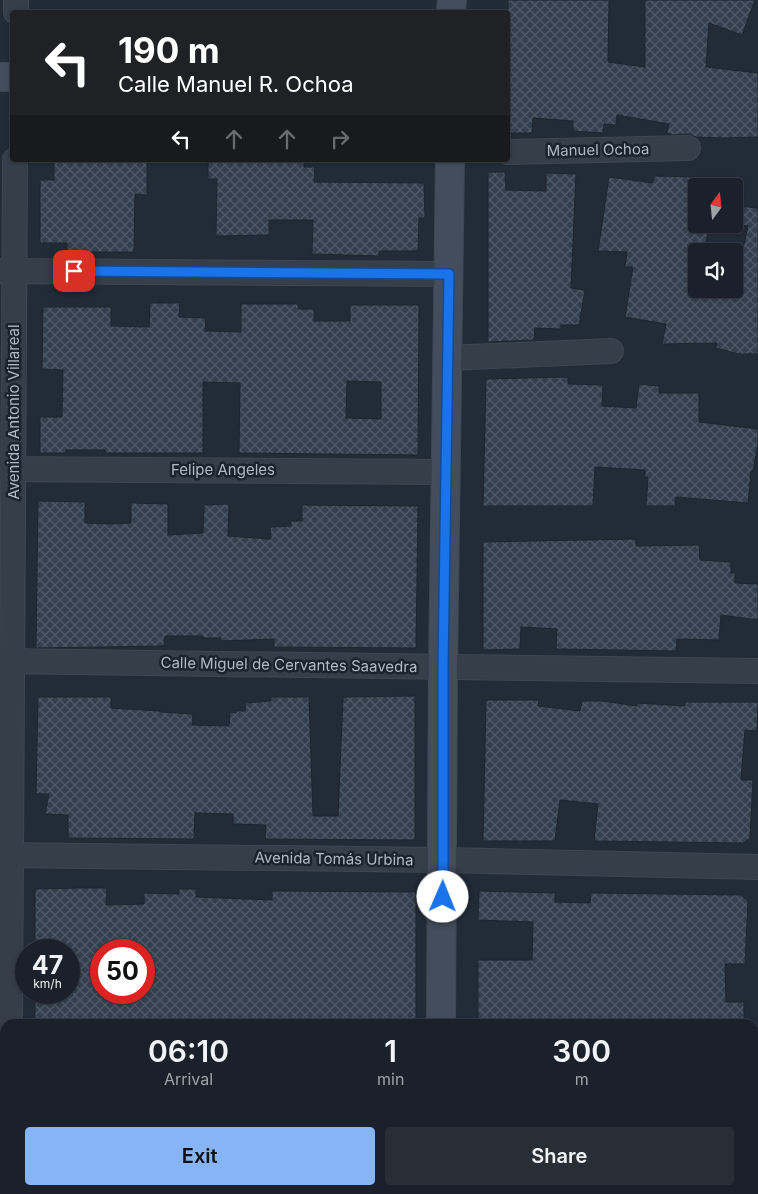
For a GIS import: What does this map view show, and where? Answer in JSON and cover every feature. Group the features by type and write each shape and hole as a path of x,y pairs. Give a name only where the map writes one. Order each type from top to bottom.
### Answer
{"main road":[{"path":"441,1019 443,668 450,162"}],"street":[{"name":"Manuel Ochoa","path":"510,152 688,148"},
{"name":"Avenida Antonio Villareal","path":"10,1019 6,855 7,271 15,162"},
{"path":"7,271 449,274"},
{"path":"447,358 610,351"},
{"name":"Felipe Angeles","path":"7,469 446,472"},
{"name":"Calle Miguel de Cervantes Saavedra","path":"6,660 443,668 758,671"},
{"name":"Avenida Tomás Urbina","path":"6,855 443,860 758,867"}],"building":[{"path":"508,0 609,0 608,62 645,67 645,0 755,0 742,35 709,23 706,67 758,73 758,137 724,138 696,137 688,134 672,135 667,133 669,124 617,115 616,125 604,124 603,133 573,131 573,121 533,118 532,133 510,133 510,10 508,10"},
{"path":"54,162 147,162 147,195 135,194 134,252 67,252 67,243 40,243 40,180 54,180"},
{"path":"208,162 304,162 304,167 315,167 314,182 424,183 425,218 419,218 418,251 379,251 379,256 312,254 313,220 269,220 269,235 216,236 217,179 208,179"},
{"path":"488,172 505,172 506,190 546,191 546,173 576,174 571,288 585,290 579,325 561,325 561,329 535,328 534,340 488,342"},
{"path":"654,176 696,177 688,178 688,233 708,233 706,243 688,243 688,298 743,298 743,248 748,226 743,225 743,206 758,208 758,354 739,354 716,348 717,343 662,344 666,324 625,317 633,267 625,267 627,252 598,251 609,177 653,183"},
{"path":"150,303 180,303 179,317 206,318 205,331 241,332 241,304 299,304 298,309 314,309 314,321 350,321 350,305 419,305 418,455 239,453 240,383 203,382 203,453 105,453 105,450 66,450 66,453 40,453 40,417 62,417 63,370 42,369 43,307 111,307 111,326 149,327","holes":["347,381 381,382 381,419 346,418"]},
{"path":"568,377 568,384 603,385 602,406 636,408 639,384 659,386 659,393 699,393 699,422 758,429 758,443 753,471 751,471 748,503 676,497 675,506 646,506 648,477 645,477 645,470 595,467 593,506 483,506 486,379"},
{"path":"38,501 85,502 85,523 112,524 131,523 131,503 168,504 168,535 203,533 204,505 229,504 228,536 271,539 270,527 291,526 291,521 302,521 302,505 418,506 416,648 274,647 274,639 221,641 221,638 203,638 203,636 165,636 164,646 36,648"},
{"path":"636,539 636,546 699,545 700,560 731,562 731,573 735,573 735,583 758,584 758,620 721,615 719,640 677,639 676,651 556,649 557,629 521,627 520,649 483,650 483,542"},
{"path":"415,696 415,840 265,839 266,825 233,824 233,814 195,813 194,839 68,838 68,815 45,814 49,794 36,794 38,697 111,697 111,708 193,714 192,725 229,726 230,712 245,711 246,703 271,701 271,697 309,697 313,816 338,816 343,697"},
{"path":"486,700 539,700 538,706 580,711 582,701 602,701 637,706 637,703 685,706 685,702 758,702 757,731 745,730 741,780 753,780 750,838 744,843 594,841 598,804 560,800 555,841 483,841"},
{"path":"107,888 106,905 144,904 144,893 179,894 179,889 196,889 196,897 272,900 272,891 416,892 416,1019 35,1019 35,1004 80,1004 80,939 35,939 35,889"},
{"path":"479,891 555,893 555,902 590,903 591,893 741,895 748,901 745,964 725,964 726,1002 744,1002 744,1019 478,1019 478,960 532,960 533,922 478,920"}],"route":[{"path":"74,271 449,274 443,668 443,897"}]}
